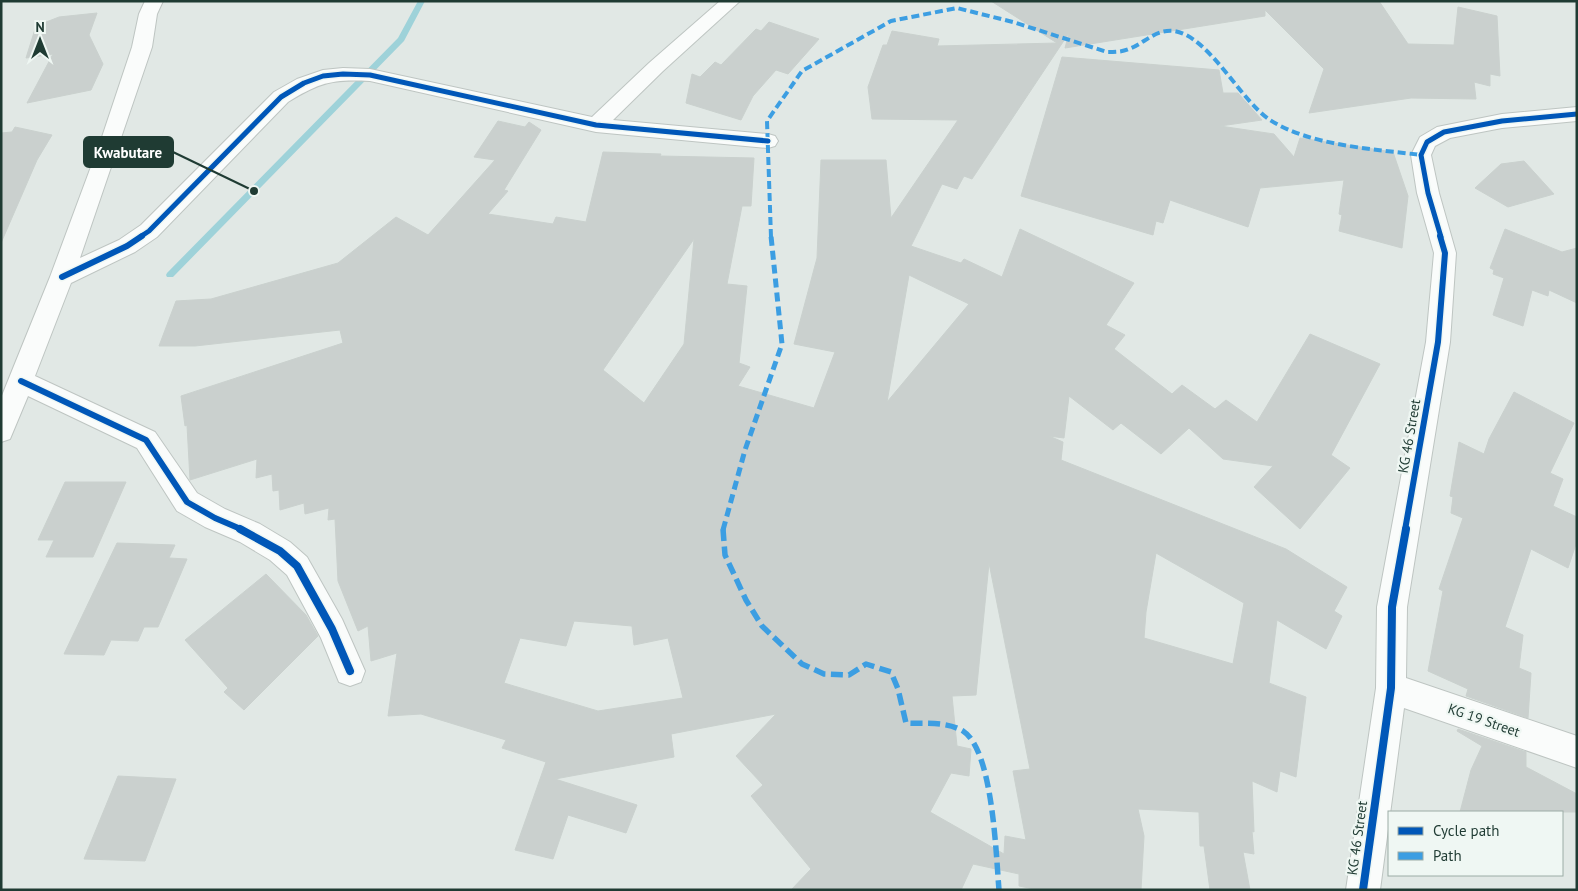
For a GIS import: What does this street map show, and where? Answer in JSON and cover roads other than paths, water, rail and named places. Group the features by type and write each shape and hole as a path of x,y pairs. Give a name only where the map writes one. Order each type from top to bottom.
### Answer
{"street":[{"path":"1,431 62,277 112,137 142,47 148,14 154,1"},
{"path":"596,125 656,67 731,1"},
{"path":"62,277 127,246 148,231 281,97 320,76 339,73 370,75 596,125 676,134 768,141"},
{"name":"KG 46 Street","path":"1363,890 1391,688 1392,607 1438,342 1445,253 1428,193 1422,155 1427,142 1444,132 1502,121 1577,114"},
{"path":"21,381 146,440 187,502 215,518 250,533 280,551 297,566 332,629 350,671"},
{"name":"KG 19 Street","path":"1391,688 1577,752"}],"waterway":[{"path":"170,275 401,39 422,1"}],"place":[{"name":"Kwabutare","path":"254,191"}]}
